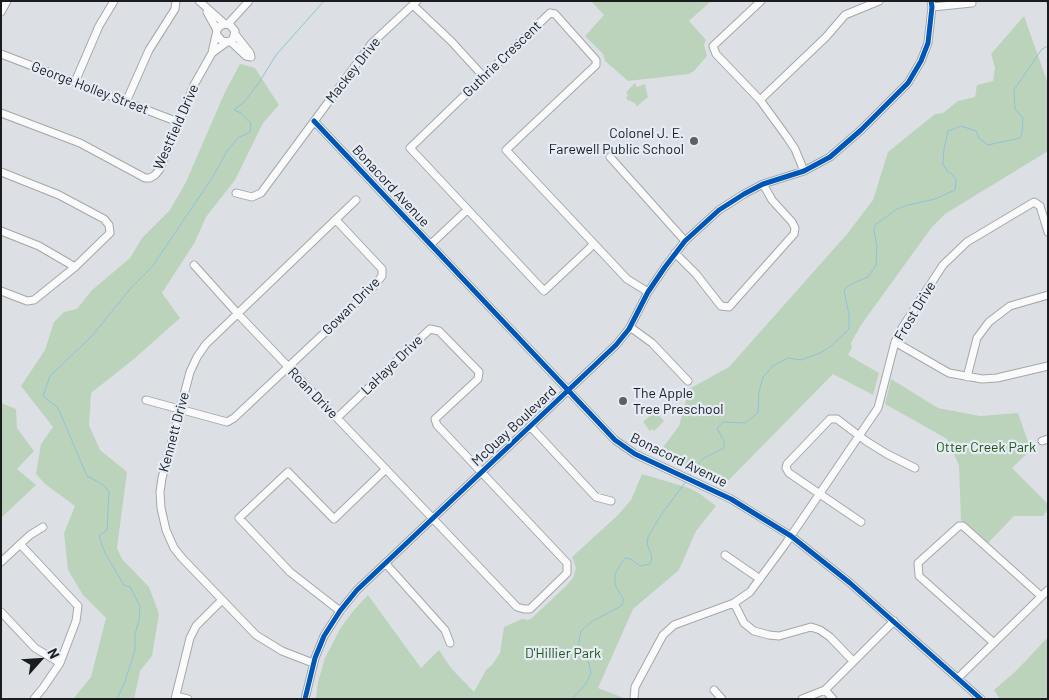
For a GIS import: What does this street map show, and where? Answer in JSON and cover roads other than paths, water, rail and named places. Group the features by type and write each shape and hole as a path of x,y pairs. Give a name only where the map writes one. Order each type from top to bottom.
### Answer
{"street":[{"path":"1,12 7,1"},
{"path":"75,82 99,26 114,1"},
{"path":"126,102 148,50 175,9 176,1"},
{"path":"761,1 713,46 716,54 760,100 795,149 804,172"},
{"path":"760,100 826,37 845,15 879,1"},
{"path":"201,3 230,28 250,53 250,57 228,42 222,41 201,3"},
{"path":"931,4 972,3"},
{"path":"230,28 247,4"},
{"path":"415,4 483,76"},
{"name":"Mackey Drive","path":"236,194 252,197 262,193 372,43 415,4"},
{"name":"McQuay Boulevard","path":"305,699 313,663 324,636 340,611 357,590 616,345 630,327 648,292 685,242 720,210 744,194 763,184 804,172 842,148 908,83 921,61 928,43 931,4"},
{"name":"Guthrie Crescent","path":"594,244 544,291 410,148 550,13 555,14 596,60 596,65 506,150 594,244 626,279 648,292"},
{"path":"212,53 220,26 230,28"},
{"name":"Westfield Drive","path":"1,113 80,143 145,178 150,178 160,169 194,85 212,53 228,42 230,28"},
{"name":"George Holley Street","path":"1,54 178,122"},
{"name":"Bonacord Avenue","path":"314,121 625,449 732,498 791,536 850,583 981,699"},
{"path":"610,157 685,242"},
{"path":"1,172 59,194 104,219 109,225 110,232 75,266 34,300 27,301 1,291"},
{"path":"675,254 696,274 721,306 729,307 794,234 795,228 792,222 772,200 763,184"},
{"name":"Kennett Drive","path":"313,663 282,651 256,635 174,548 163,519 160,492 190,372 197,357 206,344 356,200"},
{"name":"Frost Drive","path":"634,699 636,687 663,635 674,625 734,603 750,592 791,536 878,408 895,342 902,328 944,265 967,242 1034,202 1040,206 1048,232"},
{"path":"431,244 467,210"},
{"name":"Gowan Drive","path":"180,410 227,422 234,418 373,287 382,276 382,269 336,220"},
{"path":"1,231 39,246 75,266"},
{"name":"Roan Drive","path":"194,266 288,367 518,606 530,609 567,573 567,563 481,473"},
{"path":"967,377 977,338 989,322 1010,306 1048,295"},
{"path":"630,327 652,343 688,382"},
{"name":"LaHaye Drive","path":"337,418 430,329 439,331 479,372 478,379 435,419 436,425 481,473"},
{"path":"895,342 949,373 967,377 997,378 1048,366"},
{"path":"146,400 180,410"},
{"path":"861,522 789,473 786,464 830,419 837,419 859,437 915,468"},
{"path":"530,426 596,497 611,501"},
{"path":"340,611 290,572 239,518 288,472 334,519 386,469"},
{"path":"994,643 919,576 918,562 959,526 964,526 1041,596"},
{"path":"1,562 30,535 43,527"},
{"path":"20,544 78,606 76,621 60,663 34,699"},
{"path":"725,555 760,579"},
{"path":"386,564 445,630 450,643"},
{"path":"958,678 1048,590"},
{"path":"188,699 176,698 190,638 196,626 222,600"},
{"path":"734,603 744,623 754,631 769,636 779,636 811,627 820,630 830,637 853,661"},
{"path":"1,612 35,648 60,663"},
{"path":"802,699 825,690 894,621"},
{"path":"714,690 722,699"},
{"path":"825,690 834,699"}],"waterway":[{"path":"117,699 135,650 135,634 139,621 140,606 130,587 124,585 105,553 99,536 107,530 109,492 102,484 87,476 58,408 43,396 50,376 92,336 130,289 152,267 212,178 227,151 238,138 250,132 251,124 241,113 234,110 245,101 276,55 324,1"},
{"path":"689,477 694,468 704,458 724,448 724,441 717,428 723,422 745,423 758,413 759,392 763,377 774,365 788,358 801,360 820,353 830,347 849,329 849,315 844,290 849,285 868,277 876,265 875,225 897,209 935,199 955,190 956,180 943,164 948,131 961,126 976,131 979,138 988,145 1020,138 1023,118 1015,109 1014,90 1042,49 1048,46"},
{"path":"572,699 585,685 591,674 589,663 578,647 581,631 591,622 621,606 624,600 615,585 615,574 625,558 631,559 640,566 650,564 652,557 647,544 648,537 661,515 687,480"}],"place":[{"name":"Colonel J. E. Farewell Public School","path":"694,141"},
{"name":"The Apple Tree Preschool","path":"623,401"}],"park label":[{"name":"Otter Creek Park","path":"986,447"},
{"name":"D'Hillier Park","path":"563,653"}]}
